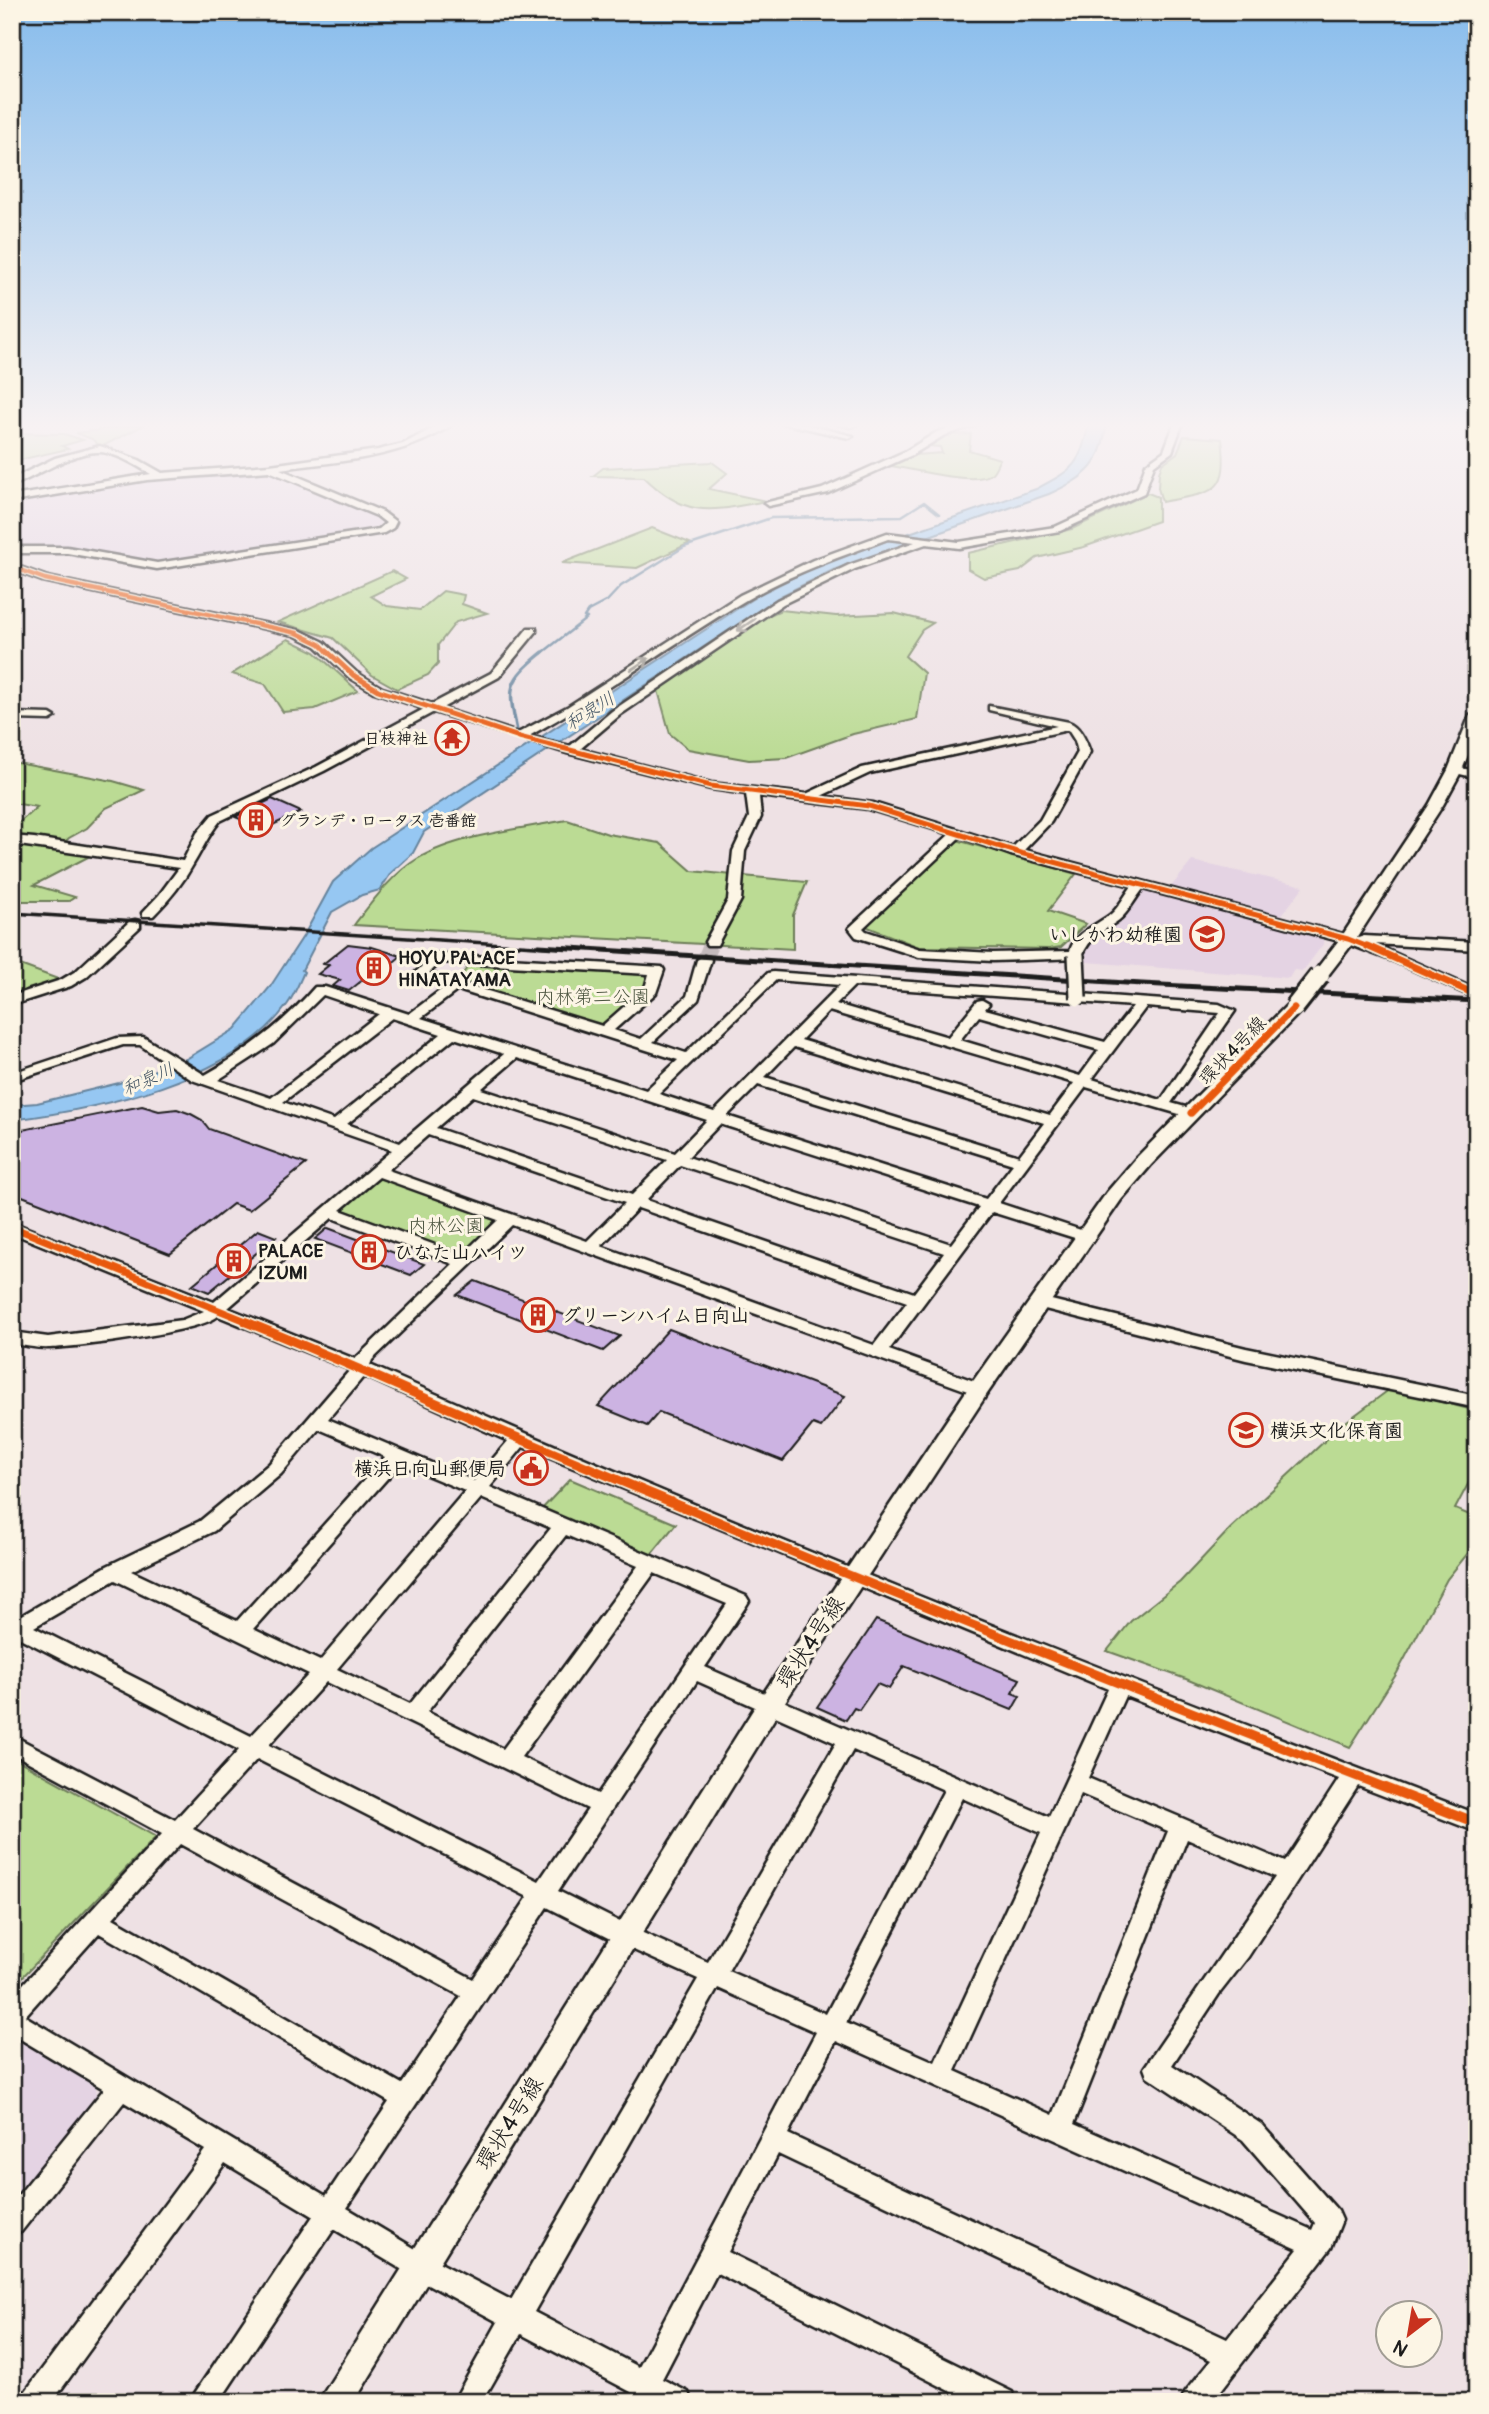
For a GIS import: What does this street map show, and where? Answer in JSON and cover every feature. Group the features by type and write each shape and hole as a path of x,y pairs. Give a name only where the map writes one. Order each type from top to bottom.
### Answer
{"main road":[{"name":"環状4号線","path":"335,2402 770,1704 979,1389 1084,1236 1144,1161 1267,1038 1348,939 1431,814 1455,770 1477,715"}],"street":[{"path":"12,550 66,550 157,566 358,535"},
{"path":"519,737 571,709 773,580 887,536 917,542 959,545 1025,535"},
{"path":"571,751 615,713 801,588 917,542"},
{"path":"12,567 45,579 297,633 320,643 364,683 519,737 675,778 751,792 869,806 959,832 1015,852 1348,939 1477,995"},
{"path":"782,582 801,588"},
{"path":"148,913 164,898 187,865 203,833 216,818 320,769 435,709 502,670 532,630"},
{"path":"993,708 1066,723 1081,741 1084,752 1045,822 1015,852"},
{"path":"12,716 50,717"},
{"path":"808,798 866,770 1032,736 1066,723"},
{"path":"1455,770 1477,775"},
{"path":"712,943 732,910 738,887 739,852 754,827 756,805 751,792"},
{"path":"959,832 856,928 861,933 919,953 993,957 1076,955"},
{"path":"12,840 64,843 125,857 187,865"},
{"path":"1078,998 1077,947 1097,927 1116,915 1139,885"},
{"path":"12,1001 66,983 81,974 135,924"},
{"path":"1348,939 1477,946"},
{"path":"604,1032 651,990 657,970 441,956 420,975 456,985 604,1032 688,1058"},
{"path":"643,1044 693,998 704,960"},
{"path":"649,1096 774,976 1143,1002 1228,1011 1168,1098"},
{"path":"589,1249 850,982"},
{"path":"411,1019 456,985"},
{"path":"201,1078 278,1034 295,1020 320,989 1084,1236"},
{"path":"950,1043 993,992"},
{"path":"878,1352 1143,1002"},
{"path":"827,1006 1191,1113"},
{"path":"977,1011 1109,1048"},
{"path":"272,1103 390,1012"},
{"path":"337,1125 452,1032"},
{"path":"12,1076 26,1074 122,1041 143,1041 201,1078 403,1149"},
{"path":"791,1042 1053,1121"},
{"path":"12,1339 48,1343 184,1325 206,1317 515,1052"},
{"path":"755,1079 1023,1162"},
{"path":"471,1090 955,1251"},
{"path":"426,1129 918,1300"},
{"path":"377,1171 979,1389"},
{"path":"330,1212 464,1262"},
{"path":"15,1630 114,1572 207,1526 275,1469 361,1368 364,1358 509,1219"},
{"path":"12,1227 361,1368 520,1439 853,1576 1121,1685 1477,1823"},
{"path":"1040,1302 1246,1354 1477,1402"},
{"path":"203,2402 739,1601 396,1457 315,1420"},
{"path":"12,2013 323,1672 520,1439"},
{"path":"239,1632 396,1457"},
{"path":"412,1715 562,1527"},
{"path":"507,1760 650,1564"},
{"path":"114,1572 603,1806"},
{"path":"15,1630 626,1937 1317,2245"},
{"path":"694,1671 1055,1829"},
{"path":"940,2077 1121,1685"},
{"path":"467,2402 849,1739"},
{"path":"12,1743 478,1993"},
{"path":"1195,2402 1322,2239 1329,2220 1252,2132 1156,2068 1211,1987 1240,1950 1354,1774"},
{"path":"1076,1782 1290,1874"},
{"path":"645,2384 957,1786"},
{"path":"1059,2130 1181,1827"},
{"path":"97,1920 406,2099"},
{"path":"12,2021 420,2266 678,2402"},
{"path":"12,2223 121,2087"},
{"path":"772,2139 1231,2355"},
{"path":"35,2402 222,2147"},
{"path":"711,2257 1002,2402"}],"shaded area":[{"path":"12,535 330,535 167,563 147,564 65,547 12,547"},
{"name":"いしかわ幼稚園","path":"1192,861 1304,886 1281,916 1170,888"},
{"name":"いしかわ幼稚園","path":"1143,891 1322,936 1324,943 1303,971 1294,970 1289,978 1087,962 1084,948 1121,922"},
{"path":"12,2036 96,2087 97,2098 12,2203"}],"green space":[{"path":"635,535 669,535 690,543 637,568 562,563"},
{"path":"1048,535 1119,535 1084,547 1037,558 1020,571 984,578 968,569 968,553"},
{"path":"392,571 406,579 371,596 387,606 420,610 443,591 464,595 462,604 487,613 456,622 438,645 438,664 428,675 397,689 372,675 333,638 278,622"},
{"path":"781,610 836,616 894,613 933,623 922,630 905,656 924,673 917,719 853,734 786,758 749,760 688,749 670,734 657,687 739,628"},
{"path":"288,639 315,652 358,691 315,709 283,712 265,684 232,674"},
{"path":"12,762 113,781 144,790 106,808 87,828 69,838 57,849 88,857 34,885 75,897 69,901 12,901 12,832 14,827 37,807 12,803"},
{"path":"567,820 608,834 660,843 692,871 807,882 793,915 793,949 354,925 399,872 433,851 470,838"},
{"path":"957,840 1076,874 1048,911 1086,924 1061,947 1049,949 919,947 865,926"},
{"path":"12,962 58,979 44,989 12,994"},
{"name":"内林第二公園","path":"471,963 649,973 644,987 600,1026 457,981"},
{"name":"内林公園","path":"377,1177 500,1220 463,1255 340,1209"},
{"path":"1390,1389 1477,1411 1477,1467 1455,1509 1477,1518 1477,1542 1447,1579 1397,1673 1350,1747 1186,1679 1107,1651 1131,1621 1180,1582 1230,1529 1343,1424"},
{"path":"570,1479 676,1524 650,1556 542,1509"},
{"path":"12,1757 156,1837 12,1988"}],"water":[{"name":"和泉川","path":"905,535 933,535 833,570 782,595 424,832 413,853 391,873 380,890 362,895 332,912 302,970 304,972 290,1001 263,1031 233,1053 199,1072 123,1099 12,1120 12,1105 37,1103 119,1083 186,1059 235,1029 270,987 304,935 333,882 371,848 760,594 820,564"}],"building":[{"path":"272,799 301,812 264,829 235,817"},
{"name":"HOYU PALACE HINATAYAMA","path":"348,944 372,947 401,956 372,980 365,978 349,991 333,986 340,980 318,974 329,965 323,964"},
{"path":"142,1106 159,1111 177,1109 202,1120 209,1129 306,1164 249,1210 233,1204 170,1254 12,1192 12,1132"},
{"name":"ひなた山ハイツ","path":"328,1228 424,1264 411,1275 315,1239"},
{"name":"PALACE IZUMI","path":"258,1230 276,1237 209,1292 192,1285"},
{"name":"グリーンハイム日向山","path":"475,1281 620,1336 603,1351 457,1295"},
{"path":"669,1329 845,1396 821,1427 813,1424 783,1461 659,1412 647,1426 598,1406"},
{"path":"876,1620 1020,1679 1012,1693 1020,1696 1012,1710 904,1666 889,1689 877,1684 859,1710 854,1708 846,1720 817,1707"}],"waterway":[{"path":"541,654 587,618 584,617 588,611 607,601 621,586 684,547 721,535"},
{"path":"517,731 512,704 513,686 522,671 543,652"}],"tunnel":[{"path":"710,946 712,942"},
{"path":"704,960 710,946"}],"railway":[{"path":"12,913 567,948"},
{"path":"539,946 1142,984 1477,1001"}],"cycle path":[{"path":"12,567 45,579 297,633 320,644 353,675 378,690 519,737 711,786 869,806 1020,853 1348,939 1400,959 1477,995"},
{"path":"1191,1113 1294,1008"},
{"path":"12,1227 361,1368 520,1439 1120,1685 1477,1823"}],"place":[{"name":"日枝神社","path":"452,738"},
{"name":"グランデ・ロータス 壱番館","path":"256,820"},
{"name":"いしかわ幼稚園","path":"1207,934"},
{"name":"HOYU PALACE HINATAYAMA","path":"374,968"},
{"name":"ひなた山ハイツ","path":"369,1252"},
{"name":"PALACE IZUMI","path":"234,1261"},
{"name":"グリーンハイム日向山","path":"538,1315"},
{"name":"横浜文化保育園","path":"1246,1430"},
{"name":"横浜日向山郵便局","path":"531,1468"}]}
